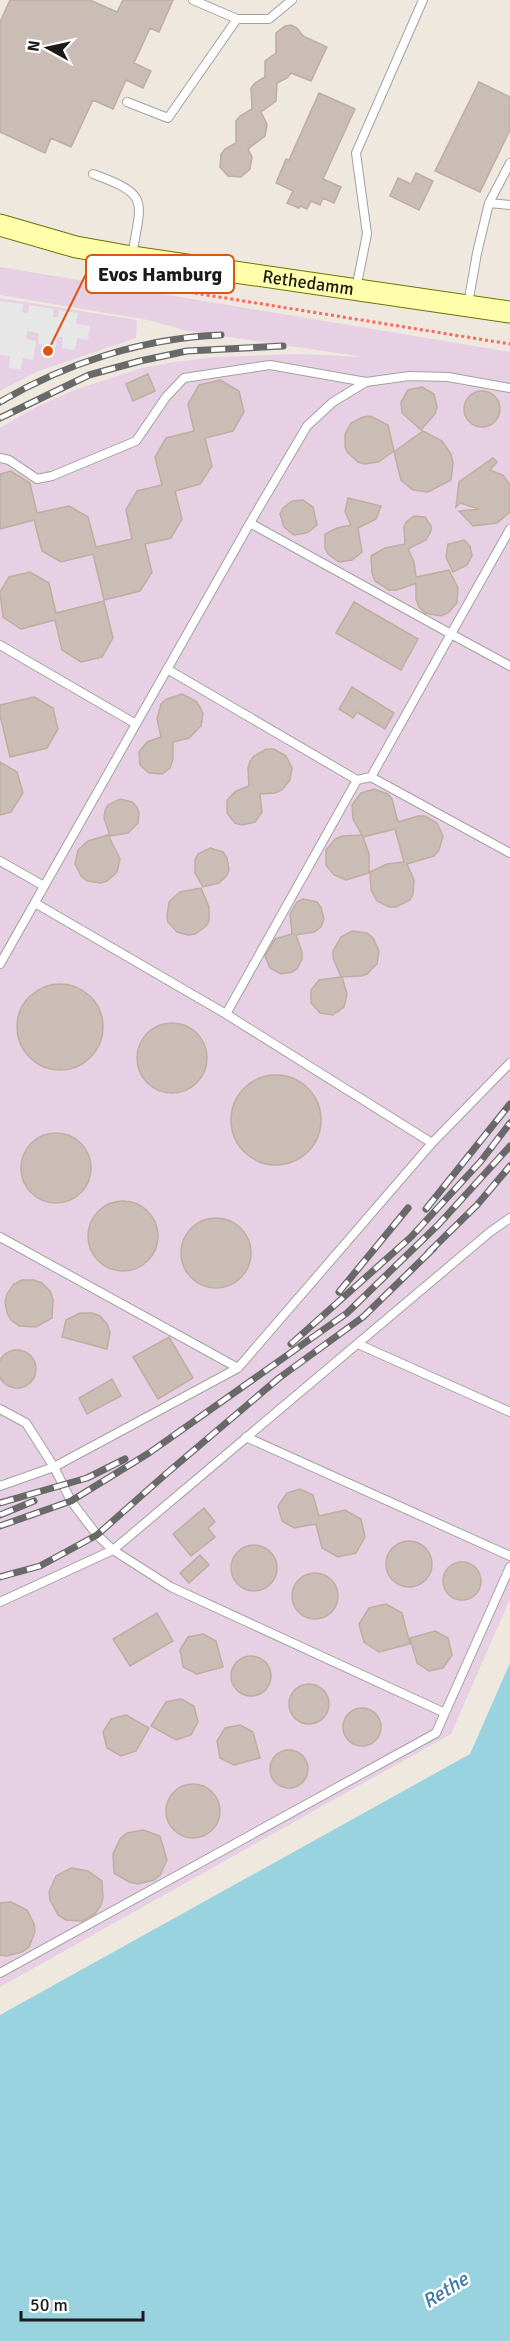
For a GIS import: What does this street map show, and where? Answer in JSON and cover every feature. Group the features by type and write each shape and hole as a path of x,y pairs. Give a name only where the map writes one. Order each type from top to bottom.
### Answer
{"main road":[{"name":"Rethedamm","path":"0,225 76,247 132,257 510,312"}],"lane":[{"path":"193,0 237,19 269,19 292,0"},
{"path":"356,291 367,234 356,153 423,0"},
{"path":"127,102 168,118 237,19"},
{"path":"468,306 489,203 510,163"},
{"path":"93,174 124,187 135,195 140,204 132,257"},
{"path":"489,203 510,205"},
{"path":"0,458 9,460 37,479 52,476 136,441 166,397 184,378 270,365 366,382 409,376 448,377 510,388"},
{"path":"0,964 307,426 333,402 366,382"},
{"path":"250,523 510,666"},
{"path":"371,777 510,529"},
{"path":"0,645 136,724"},
{"path":"167,669 357,780 371,777 510,853"},
{"path":"226,1014 357,780"},
{"path":"0,861 44,886"},
{"path":"35,903 226,1014 432,1143"},
{"path":"0,1486 54,1467 238,1368 432,1143 510,1063"},
{"path":"0,1602 113,1550 510,1218"},
{"path":"0,1237 238,1368"},
{"path":"358,1344 510,1412"},
{"path":"0,1409 26,1423 54,1467 71,1501 97,1535 113,1550 171,1587 445,1713"},
{"path":"246,1437 510,1556"},
{"path":"0,1973 436,1733 510,1567"},
{"path":"0,1596 16,1594"}],"path":[{"path":"86,266 104,276 120,281 510,344"}],"shaded area":[{"path":"0,267 510,352 510,1599 451,1734 0,1987 0,428 34,408 74,390 142,368 217,357 298,354 364,357 188,331 148,320 0,295"},
{"path":"0,298 137,320 136,338 36,372 0,391"},
{"path":"0,301 23,304 22,312 28,313 29,305 54,309 53,317 58,317 59,310 78,313 76,324 90,326 88,340 77,338 75,350 62,348 63,337 57,337 56,347 38,344 39,333 27,331 26,339 36,341 33,360 23,358 21,369 9,368 10,356 0,355"}],"water":[{"name":"Rethe","path":"510,1663 510,2341 0,2341 0,2015 470,1754"}],"building":[{"path":"10,0 90,0 117,12 123,0 173,0 159,32 150,28 134,63 151,71 143,88 126,80 113,109 93,100 71,147 51,138 45,153 0,132 0,22"},
{"path":"291,25 297,28 303,36 327,47 311,81 291,73 277,83 276,101 261,112 267,124 265,136 248,149 252,157 250,169 241,177 228,176 220,167 221,154 236,143 236,121 252,109 251,88 265,77 265,61 276,53 276,33 285,26"},
{"path":"479,82 510,97 510,130 480,192 435,171"},
{"path":"319,93 355,109 323,179 341,187 334,203 323,198 320,205 311,201 307,209 300,206 299,208 287,203 293,191 276,183 286,159 289,160"},
{"path":"416,173 433,181 419,210 390,196 398,178 411,184"},
{"path":"148,374 155,391 133,401 126,384"},
{"path":"220,380 239,391 244,412 233,431 205,438 212,466 200,484 175,491 182,519 171,538 145,544 152,572 140,591 104,600 93,554 61,562 42,551 34,520 0,529 0,474 11,471 30,483 37,513 69,506 88,517 96,547 132,539 126,510 137,491 162,485 155,457 166,438 194,431 188,404 199,385"},
{"path":"422,387 434,394 437,407 435,414 421,430 402,413 401,402 408,390"},
{"path":"482,391 495,396 500,409 495,422 482,427 469,422 464,409 469,396"},
{"path":"370,416 388,425 394,451 378,462 364,464 348,453 345,447 345,434 351,423"},
{"path":"423,431 442,441 451,454 453,463 451,480 428,492 413,490 401,480 394,452"},
{"path":"493,458 497,462 490,470 503,475 510,485 510,512 497,523 473,526 459,511 479,509 460,503 456,507 459,482"},
{"path":"348,498 381,506 376,519 358,528 362,552 352,560 339,562 328,554 325,548 325,534 351,525 345,512"},
{"path":"303,500 313,507 317,525 307,533 294,535 284,527 280,514 283,508 292,501"},
{"path":"414,516 425,517 431,526 426,540 408,549 414,562 416,577 449,570 458,588 457,603 448,613 441,616 425,613 419,607 416,599 416,583 397,590 389,590 375,581 372,573 371,556 385,548 405,544 404,527 406,522"},
{"path":"464,540 470,546 472,556 467,565 453,572 446,557 448,544"},
{"path":"30,572 49,583 56,613 104,601 113,638 102,657 81,662 62,650 55,620 21,629 3,617 0,592 9,577"},
{"path":"354,602 418,639 401,670 336,633"},
{"path":"352,687 394,713 385,729 357,712 353,718 339,709"},
{"path":"182,694 196,701 200,707 203,714 201,726 189,738 173,742 173,759 170,768 162,774 149,773 140,765 139,752 147,742 161,737 157,719 161,704 167,699"},
{"path":"34,697 53,708 58,729 47,748 10,757 0,715 0,705"},
{"path":"266,749 274,749 286,756 292,768 290,780 282,790 260,794 262,812 255,822 242,825 235,823 227,813 227,800 236,791 249,786 250,761"},
{"path":"0,762 17,772 23,793 11,812 0,815"},
{"path":"374,789 388,794 392,799 398,822 425,816 437,823 443,836 439,850 434,856 407,864 414,880 413,894 410,900 396,907 389,907 377,901 371,890 370,872 387,864 404,862 395,829 363,837 369,854 369,873 346,880 334,875 326,865 326,850 335,839 342,836 362,835 353,819 352,805 361,793"},
{"path":"120,799 132,802 137,807 138,823 128,833 110,836 104,818 105,811 108,805"},
{"path":"108,835 120,859 117,872 101,883 87,881 81,876 75,864 78,850 88,841"},
{"path":"210,848 223,852 227,858 229,870 219,883 203,887 195,873 195,860 198,854"},
{"path":"201,888 209,907 209,921 195,934 177,932 168,922 169,902 180,892"},
{"path":"303,899 317,902 324,919 321,927 314,932 296,935 302,959 297,969 281,974 270,968 265,956 275,939 292,934 290,914 297,902"},
{"path":"352,931 367,933 373,938 379,951 377,964 367,974 342,977 347,994 344,1007 333,1015 320,1013 311,1003 311,990 319,980 341,977 333,958 333,951 341,937"},
{"path":"60,984 84,991 96,1003 103,1027 96,1051 84,1063 60,1070 36,1063 24,1051 17,1027 24,1003 36,991"},
{"path":"172,1023 191,1029 201,1039 207,1058 201,1077 191,1087 172,1093 153,1087 143,1077 137,1058 143,1039 153,1029"},
{"path":"276,1075 293,1079 308,1088 317,1103 321,1120 317,1137 308,1152 293,1161 276,1165 259,1161 244,1152 235,1137 231,1120 235,1103 244,1088 259,1079"},
{"path":"56,1133 75,1139 85,1149 91,1168 85,1187 75,1197 56,1203 37,1197 27,1187 21,1168 27,1149 37,1139"},
{"path":"123,1201 142,1207 152,1217 158,1236 152,1255 142,1265 123,1271 104,1265 94,1255 88,1236 94,1217 104,1207"},
{"path":"216,1218 235,1224 245,1234 251,1253 245,1272 235,1282 216,1288 197,1282 187,1272 181,1253 187,1234 197,1224"},
{"path":"22,1280 42,1283 50,1291 53,1299 52,1318 36,1327 19,1326 11,1320 7,1313 5,1302 7,1294 14,1284"},
{"path":"80,1313 100,1316 107,1324 110,1332 107,1349 62,1337 66,1320"},
{"path":"169,1337 193,1378 158,1399 133,1357"},
{"path":"17,1350 24,1351 30,1356 35,1362 35,1376 30,1382 24,1387 17,1388 10,1387 4,1382 -1,1376 -2,1369 -1,1362 4,1356 10,1351"},
{"path":"112,1379 121,1396 87,1414 79,1398"},
{"path":"300,1489 313,1495 319,1516 345,1510 361,1519 365,1537 356,1553 338,1557 322,1548 316,1524 294,1528 282,1521 278,1506 287,1493"},
{"path":"204,1508 215,1522 208,1528 215,1537 191,1556 173,1534"},
{"path":"409,1541 425,1548 432,1564 425,1580 409,1587 393,1580 386,1564 393,1548"},
{"path":"254,1545 270,1552 277,1568 270,1584 254,1591 238,1584 231,1568 238,1552"},
{"path":"200,1555 209,1565 189,1583 180,1573"},
{"path":"462,1562 475,1568 481,1581 475,1594 462,1600 449,1594 443,1581 449,1568"},
{"path":"315,1573 331,1580 338,1596 331,1612 315,1619 299,1612 292,1596 299,1580"},
{"path":"386,1604 402,1613 410,1644 379,1652 364,1642 359,1624 369,1608"},
{"path":"157,1613 173,1641 130,1666 113,1639"},
{"path":"435,1631 448,1638 452,1655 443,1668 429,1671 417,1663 410,1638"},
{"path":"203,1634 216,1641 223,1667 197,1674 183,1667 180,1650 188,1637"},
{"path":"251,1656 265,1662 271,1676 265,1690 251,1696 237,1690 231,1676 237,1662"},
{"path":"309,1684 323,1690 329,1704 323,1718 309,1724 295,1718 289,1704 295,1690"},
{"path":"181,1699 194,1706 198,1722 191,1735 176,1740 151,1726 166,1702"},
{"path":"362,1708 376,1713 381,1727 376,1741 362,1746 348,1741 343,1727 348,1713"},
{"path":"126,1715 149,1728 136,1751 121,1756 107,1748 103,1732 111,1719"},
{"path":"240,1725 253,1732 260,1758 234,1765 220,1758 217,1741 225,1728"},
{"path":"289,1750 303,1755 308,1769 303,1783 289,1788 275,1783 270,1769 275,1755"},
{"path":"193,1784 203,1786 212,1792 218,1801 220,1811 218,1821 212,1830 203,1836 193,1838 183,1836 174,1830 168,1821 166,1811 168,1801 174,1792 183,1786"},
{"path":"143,1830 160,1836 167,1860 160,1875 154,1880 138,1884 129,1882 114,1873 113,1854 120,1839 127,1833"},
{"path":"71,1868 88,1871 102,1881 101,1905 95,1914 82,1921 66,1920 58,1915 50,1900 49,1892 56,1876"},
{"path":"11,1902 27,1910 35,1932 29,1947 22,1952 6,1956 0,1955 0,1903"}],"railway":[{"path":"0,402 79,364 106,355 163,341 221,335"},
{"path":"0,418 89,375 140,361 187,351 283,346"},
{"path":"426,1209 510,1104"},
{"path":"291,1344 411,1237 481,1161 510,1123"},
{"path":"0,1526 71,1501 149,1453 347,1313 439,1224 510,1146"},
{"path":"428,1253 477,1205 510,1166"},
{"path":"339,1292 408,1208"},
{"path":"0,1577 40,1566 97,1535 279,1378 363,1317 434,1248"},
{"path":"0,1503 87,1478 125,1459"},
{"path":"0,1515 34,1501"}],"place":[{"name":"Evos Hamburg","path":"48,351"}]}
